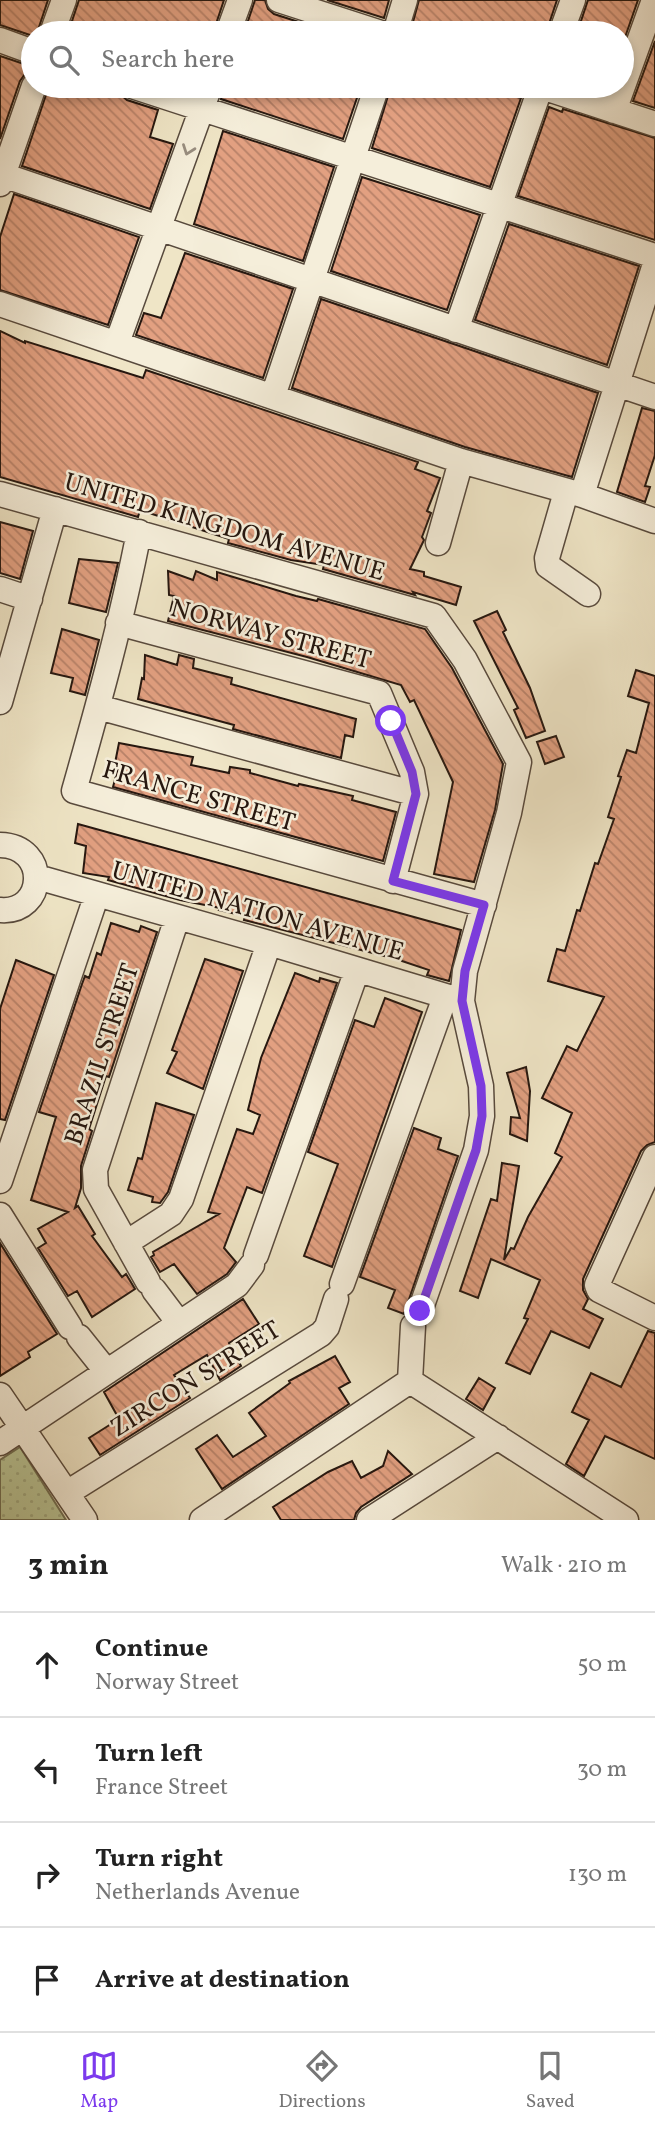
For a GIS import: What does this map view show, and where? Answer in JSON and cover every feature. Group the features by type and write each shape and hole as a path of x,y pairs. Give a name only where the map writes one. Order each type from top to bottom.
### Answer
{"street":[{"path":"56,21 64,0"},
{"path":"232,21 240,0"},
{"path":"279,0 344,21"},
{"path":"399,21 405,0"},
{"path":"565,21 573,0"},
{"path":"634,56 654,0"},
{"path":"0,40 21,48"},
{"path":"30,98 1,178 655,397"},
{"path":"167,98 655,256"},
{"path":"117,343 206,98"},
{"path":"273,396 373,98"},
{"path":"456,330 536,98"},
{"path":"576,98 655,124"},
{"path":"614,111 619,98"},
{"path":"588,594 548,566 547,558 618,384 655,264"},
{"path":"0,304 461,461 574,493 655,521"},
{"path":"438,543 461,461"},
{"name":"UNITED KINGDOM AVENUE","path":"0,494 434,616 465,660 519,762 509,813 484,905"},
{"path":"2,687 55,509"},
{"name":"FRANCE STREET","path":"139,532 98,707 74,791 484,905"},
{"path":"0,589 30,599"},
{"name":"NORWAY STREET","path":"118,623 379,693 412,772 416,794 393,881"},
{"path":"98,707 416,794"},
{"path":"0,845 22,850 35,867 37,877 31,897 24,904 15,909 0,910"},
{"name":"UNITED NATION AVENUE","path":"37,877 270,943 453,999"},
{"path":"0,1181 97,894"},
{"path":"202,1520 410,1381 417,1319 476,1150 482,1116 481,1086 453,999 465,971 484,905"},
{"name":"BRAZIL STREET","path":"177,918 94,1170 96,1189 151,1286 179,1323"},
{"path":"126,1243 171,1214 181,1199 270,943"},
{"path":"0,1443 237,1284 254,1260 357,970"},
{"name":"ZIRCON STREET","path":"67,1493 321,1334 327,1327 453,999"},
{"path":"655,1157 597,1285 598,1290 655,1318"},
{"path":"0,1215 74,1332 107,1372"},
{"path":"410,1381 626,1520"},
{"path":"0,1395 85,1520"},
{"path":"369,1520 498,1437"}],"green space":[{"path":"20,1447 66,1520 0,1520 0,1460"}],"building":[{"path":"0,0 48,0 41,21 21,21 21,32 0,25"},
{"path":"79,0 224,0 217,21 72,21"},
{"path":"255,0 265,0 268,9 274,14 296,21 248,21"},
{"path":"327,0 389,0 384,18"},
{"path":"419,0 557,0 550,21 413,21"},
{"path":"588,0 638,0 631,21 581,21"},
{"path":"655,41 655,108 633,101"},
{"path":"0,56 21,63 21,80 0,139"},
{"path":"45,98 125,98 158,110 150,137 173,144 150,209 22,166"},
{"path":"221,98 357,98 343,139"},
{"path":"387,98 521,98 490,187 372,148"},
{"path":"549,107 655,138 655,240 518,196"},
{"path":"223,131 334,167 303,261 194,224"},
{"path":"362,177 480,215 447,310 331,271"},
{"path":"14,194 139,237 108,325 0,290 0,237"},
{"path":"509,224 639,266 607,365 475,320"},
{"path":"185,253 293,289 263,378 136,335 144,313 161,318"},
{"path":"321,299 598,393 572,477 465,447 292,388"},
{"path":"0,331 25,343 143,378 146,370 418,462 415,469 440,478 427,511 431,513 422,537 424,540 410,569 461,587 456,605 323,569 324,565 291,560 228,543 229,539 140,510 138,517 0,477"},
{"path":"642,408 655,411 655,455 645,486 650,487 645,502 617,492"},
{"path":"0,522 33,531 20,579 0,573"},
{"path":"79,559 118,563 106,612 69,603"},
{"path":"168,571 193,580 196,571 217,580 217,572 296,596 317,601 318,599 425,629 452,668 503,764 495,810 474,882 434,874 453,782 414,700 410,702 401,685 307,657 168,621 174,596 169,595"},
{"path":"497,611 506,630 503,632 530,688 545,731 526,738 514,710 518,708 474,621"},
{"path":"62,629 99,640 85,695 70,691 73,678 51,673"},
{"path":"145,655 177,665 179,655 194,659 193,668 232,678 231,684 356,719 353,737 345,735 341,758 233,729 234,725 138,699 142,678 144,679"},
{"path":"636,670 655,676 655,1142 641,1151 583,1279 583,1290 588,1299 583,1309 603,1319 589,1348 551,1331 530,1374 506,1363 528,1319 524,1318 540,1280 491,1259 478,1298 460,1291 491,1199 497,1201 502,1163 519,1166 504,1260 511,1248 514,1249 528,1217 562,1157 555,1153 572,1113 542,1098 567,1046 577,1051 604,997 548,981 557,949 565,951 577,910 580,911 595,863 598,864 614,819 608,817 627,750 636,753 649,703 628,696"},
{"path":"556,736 564,757 545,764 537,742"},
{"path":"119,743 193,757 191,765 229,773 230,767 250,770 250,773 298,786 299,784 353,796 352,800 396,812 383,861 113,787 119,764 115,763"},
{"path":"78,824 461,930 449,981 427,975 429,970 396,959 244,920 245,916 219,910 220,908 108,880 109,877 83,873 86,846 75,843"},
{"path":"111,923 139,932 141,926 157,932 89,1129 92,1131 81,1166 81,1188 75,1208 78,1206 95,1234 92,1236 122,1277 126,1274 135,1289 92,1317 77,1291 68,1296 38,1248 46,1243 38,1229 68,1212 31,1200 56,1117 39,1112 85,976 89,978 97,953 101,955"},
{"path":"205,959 243,971 203,1089 167,1073 177,1052 172,1050"},
{"path":"16,960 54,975 5,1120 0,1119 0,1009"},
{"path":"295,973 319,982 320,978 337,983 262,1193 247,1187 224,1248 236,1262 227,1274 197,1294 174,1264 160,1272 151,1257 153,1252 219,1214 208,1212 237,1129 253,1134 260,1115 248,1110 261,1058"},
{"path":"385,998 422,1012 332,1267 304,1256 338,1164 308,1152 355,1020 374,1027"},
{"path":"526,1067 530,1091 527,1141 510,1134 511,1117 520,1118 507,1073"},
{"path":"156,1103 194,1115 168,1192 160,1203 152,1202 153,1197 128,1190 138,1158 142,1159"},
{"path":"414,1128 441,1138 438,1149 458,1156 404,1314 388,1308 395,1290 360,1277"},
{"path":"0,1243 57,1334 28,1352 30,1357 0,1376"},
{"path":"243,1299 259,1324 229,1343 241,1366 220,1380 207,1355 174,1375 190,1398 100,1455 89,1438 119,1419 104,1392"},
{"path":"648,1331 655,1333 655,1459 605,1436 584,1476 566,1464 589,1420 572,1412 591,1373 621,1387"},
{"path":"335,1356 350,1382 339,1388 349,1404 222,1489 196,1449 217,1435 233,1457 266,1436 249,1413 290,1383 289,1381"},
{"path":"479,1378 495,1388 483,1410 466,1399"},
{"path":"388,1451 412,1474 361,1507 354,1520 281,1520 273,1507 328,1472 352,1461 361,1478 383,1466"}],"route":[{"path":"391,721 412,772 416,794 393,881 484,905 465,971 462,1001 481,1086 482,1116 476,1150 461,1198 420,1311"}]}
